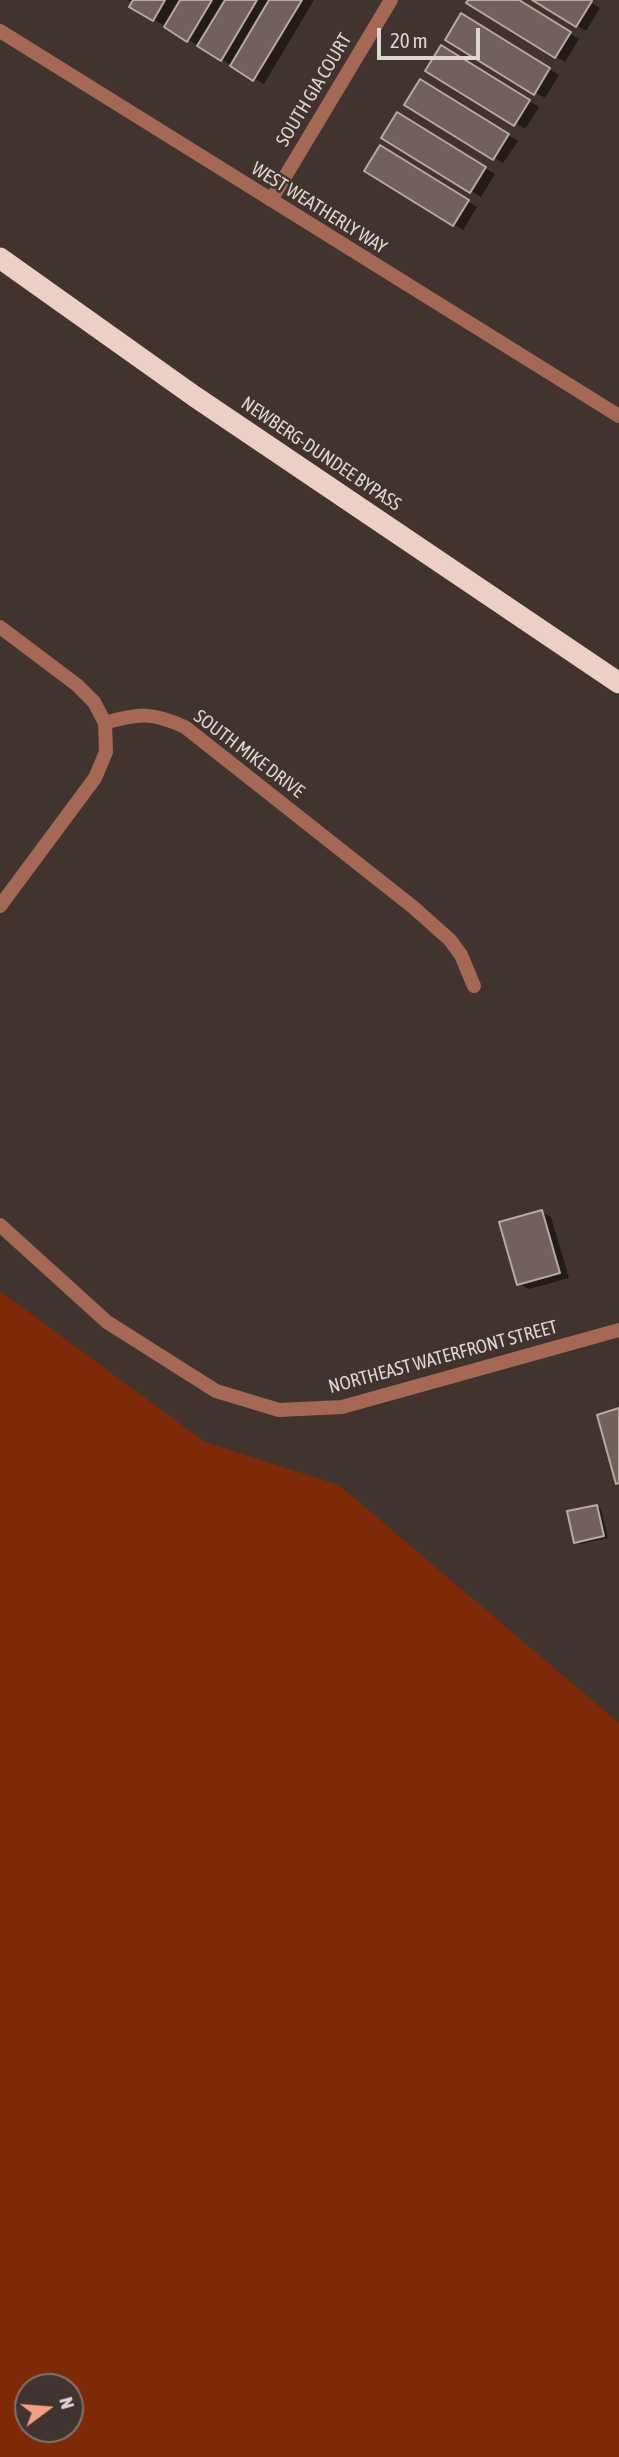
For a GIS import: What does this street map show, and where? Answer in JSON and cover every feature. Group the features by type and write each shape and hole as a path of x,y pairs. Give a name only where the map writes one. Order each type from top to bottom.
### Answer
{"highway":[{"name":"NEWBERG-DUNDEE BYPASS","path":"0,258 194,396 619,683"}],"street":[{"name":"SOUTH GIA COURT","path":"271,200 391,0"},
{"name":"WEST WEATHERLY WAY","path":"0,31 619,416"},
{"path":"0,627 77,685 94,702 105,723 106,752 95,778 0,906"},
{"name":"SOUTH MIKE DRIVE","path":"105,723 143,714 162,717 185,727 450,940 461,955 474,986"},
{"name":"NORTHEAST WATERFRONT STREET","path":"0,1225 107,1322 216,1391 279,1410 342,1407 619,1330"}],"shaded area":[{"path":"0,1291 205,1442 339,1485 619,1723 619,2457 0,2457"}],"building":[{"path":"133,0 165,0 153,21 129,7"},
{"path":"180,0 212,0 187,42 164,27"},
{"path":"225,0 257,0 221,61 197,46"},
{"path":"269,0 302,0 253,81 230,66"},
{"path":"468,0 519,0 571,32 555,58 466,3"},
{"path":"532,0 590,0 592,1 576,27"},
{"path":"461,13 550,68 534,95 445,40"},
{"path":"441,45 530,100 514,126 425,71"},
{"path":"420,79 509,134 493,160 404,105"},
{"path":"397,112 486,167 470,193 381,138"},
{"path":"380,145 469,200 453,226 364,171"},
{"path":"542,1210 560,1273 517,1285 499,1222"},
{"path":"619,1408 619,1483 616,1484 597,1415"},
{"path":"597,1505 604,1536 574,1543 567,1511"}]}
